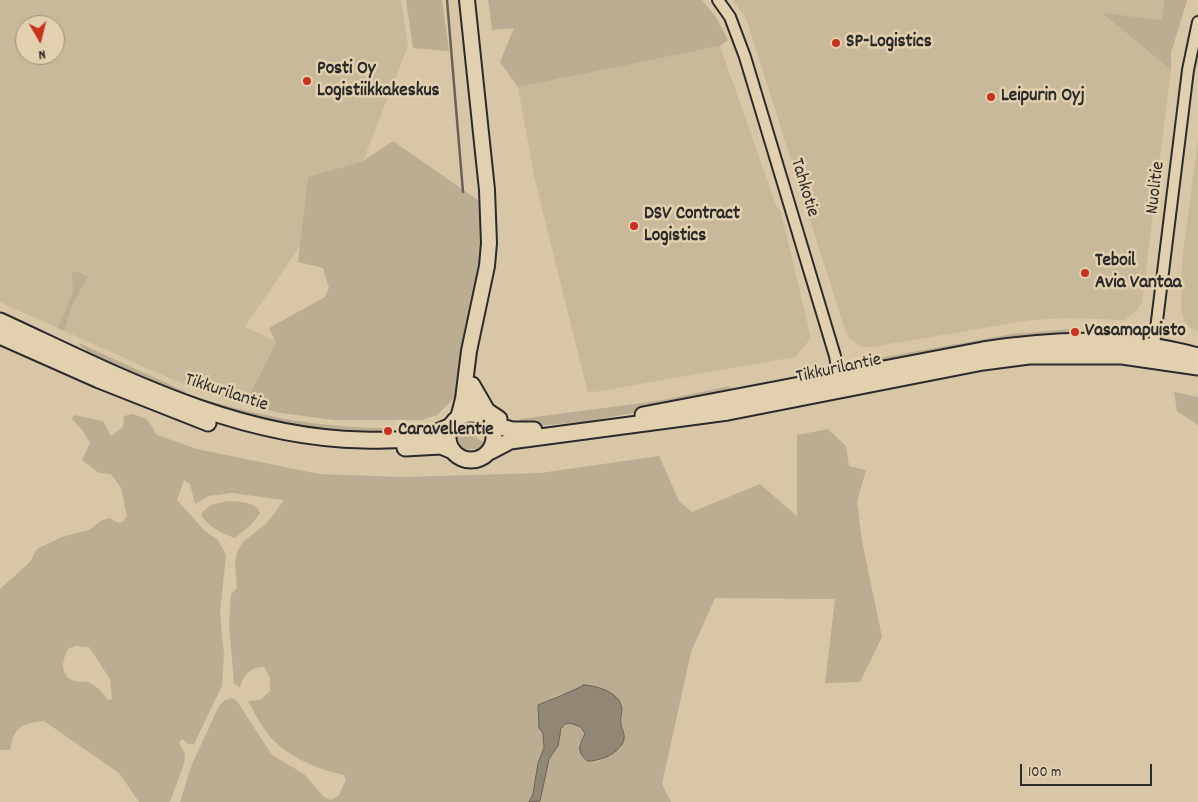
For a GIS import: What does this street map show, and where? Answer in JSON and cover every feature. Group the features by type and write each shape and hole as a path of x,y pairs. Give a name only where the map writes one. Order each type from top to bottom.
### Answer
{"main road":[{"path":"468,0 490,219 487,266 469,351 463,399 448,439 453,451 464,460 473,461 481,459 490,452 495,438 486,420 475,406 469,351"},
{"name":"Tikkurilantie","path":"0,321 215,415 252,426 334,440 387,441 410,440 436,433 454,422"},
{"name":"Tikkurilantie","path":"0,336 167,407 247,435 333,448 377,450 441,446 453,451"},
{"name":"Tikkurilantie","path":"490,452 510,441 684,419 1032,343 1086,341 1153,353 1198,366"},
{"name":"Tikkurilantie","path":"1153,353 1198,356"},
{"name":"Tikkurilantie","path":"486,420 522,431 603,423 840,384"},
{"path":"472,385 487,411 522,431"},
{"path":"454,422 467,414 486,420"}],"street":[{"name":"Tahkotie","path":"718,0 730,17 745,57 835,356 840,384"},
{"name":"Nuolitie","path":"1153,353 1188,70 1198,22"}],"shaded area":[{"path":"0,0 401,0 408,46 363,161 308,177 302,243 245,327 276,341 245,404 202,392 0,302"},
{"path":"406,0 442,0 449,51 413,48"},
{"path":"488,0 702,0 716,17 728,40 720,46 518,87 500,62 514,28 492,30"},
{"path":"733,0 1164,0 1162,20 1103,14 1171,70 1142,302 1136,311 1125,320 1068,318 1031,320 871,347 862,347 850,339 845,330 746,18"},
{"path":"1164,0 1187,0 1171,53 1171,70 1102,13 1162,20"},
{"path":"720,46 777,208 781,212 811,338 795,357 588,393 534,176 518,87"},
{"path":"1198,140 1198,331 1191,328 1184,320 1181,307 1182,261"},
{"path":"393,141 482,203 484,234 480,272 465,331 460,392 437,415 421,420 334,420 280,413 245,404 276,342 269,328 325,297 329,288 323,268 298,262 308,177 363,161"},
{"path":"76,271 88,277 72,305 64,331 58,328 73,292 72,272"},
{"path":"1071,329 1071,334 869,368 868,360 1012,334"},
{"path":"1087,329 1135,331 1141,333 1129,338 1115,338 1087,334"},
{"path":"79,343 186,392 182,395 126,372 94,356"},
{"path":"730,386 732,395 583,422 522,427 520,419 657,401"},
{"path":"1174,392 1198,397 1198,425 1177,411"},
{"path":"201,399 291,420 335,426 383,428 384,433 301,432 203,402"},
{"path":"133,414 147,419 157,435 197,449 319,474 403,477 540,473 659,456 679,501 692,512 760,484 797,516 797,435 828,429 846,446 849,466 866,470 857,502 862,541 882,637 860,682 825,683 835,599 715,598 691,652 662,784 671,802 539,802 549,759 565,724 570,723 581,727 585,734 578,745 597,762 621,748 624,732 621,723 622,708 618,700 611,693 584,685 570,694 558,695 538,705 539,728 543,733 544,748 538,763 533,794 529,802 180,802 192,764 219,706 225,700 232,698 237,701 272,755 304,774 324,797 331,800 339,795 346,780 344,775 322,769 289,753 271,738 264,729 248,701 260,700 270,691 270,678 264,667 251,670 243,679 240,688 234,683 229,625 231,594 237,588 235,565 237,552 243,542 267,523 284,500 232,493 209,496 195,504 190,484 184,480 177,500 205,531 218,540 226,555 220,614 224,654 222,686 194,744 188,744 182,739 179,743 185,754 184,764 170,802 139,802 119,773 44,721 30,723 20,728 14,736 10,750 0,750 0,589 30,562 37,549 62,537 89,530 102,520 110,518 118,523 123,522 127,516 121,488 111,474 99,473 82,460 90,443 83,431 72,419 74,415 103,421 111,436 123,427 124,416","holes":["76,646 89,647 110,679 112,699 108,700 91,683 70,679 64,672 63,663 68,649"]},
{"path":"476,421 486,429 482,429 476,438 487,443 478,449 459,448 457,430 462,424 469,432 477,424"},
{"path":"228,501 251,504 260,513 251,525 235,538 211,526 201,514 210,505"},
{"path":"584,685 607,691 620,702 622,708 621,722 624,733 622,744 609,756 587,761 580,751 580,745 585,734 581,727 570,723 565,724 561,729 558,746 549,759 540,801 529,802 533,794 538,763 544,748 543,733 539,728 538,705"}],"waterway":[{"path":"447,0 463,192"}],"place":[{"name":"SP-Logistics","path":"836,43"},
{"name":"Posti Oy Logistiikkakeskus","path":"307,81"},
{"name":"Leipurin Oyj","path":"991,97"},
{"name":"DSV Contract Logistics","path":"634,226"},
{"name":"Teboil Avia Vantaa","path":"1085,273"},
{"name":"Vasamapuisto","path":"1075,332"},
{"name":"Caravellentie","path":"388,431"}]}
